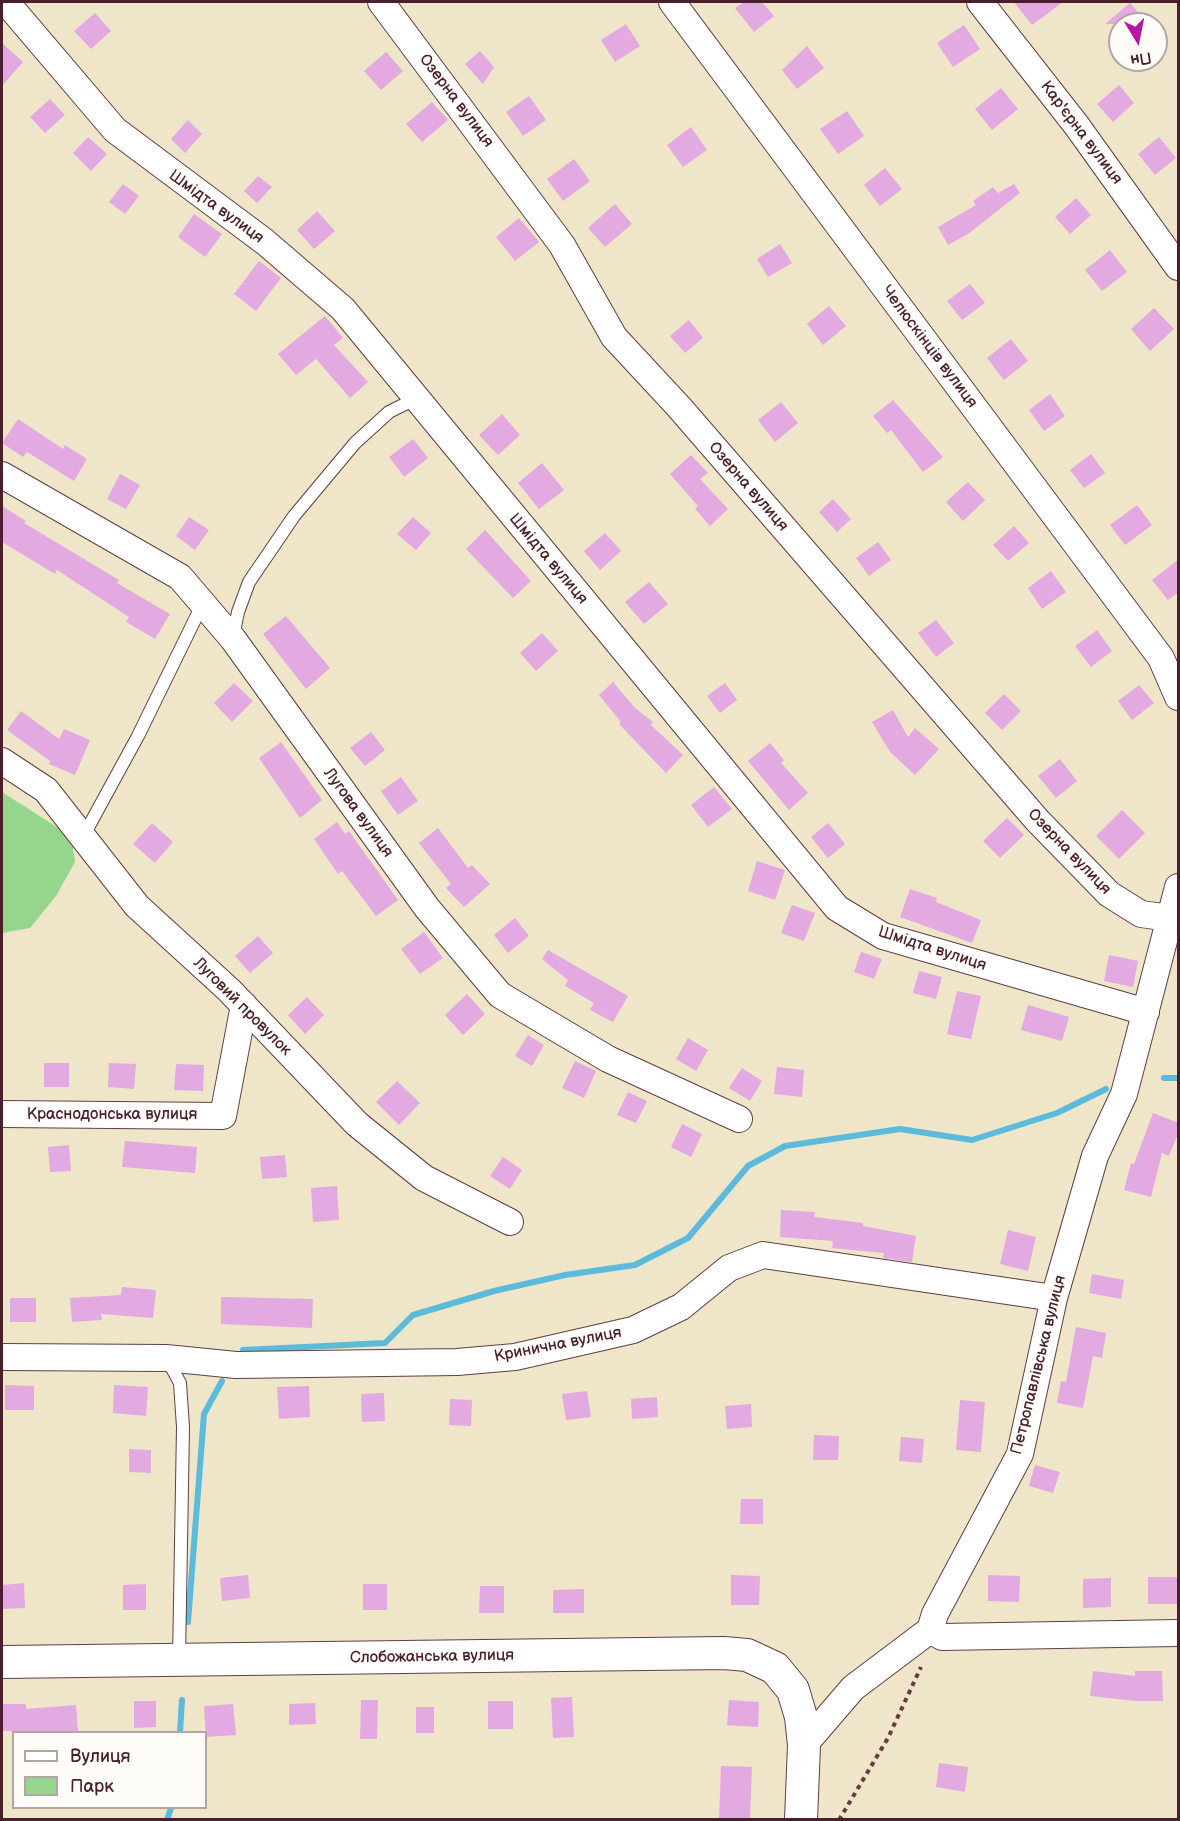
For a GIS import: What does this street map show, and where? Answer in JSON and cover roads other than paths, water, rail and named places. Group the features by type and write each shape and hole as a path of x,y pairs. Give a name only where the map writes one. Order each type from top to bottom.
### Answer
{"street":[{"name":"Шмідта вулиця","path":"6,2 115,130 265,242 343,309 837,908 883,936 1146,1012"},
{"name":"Озерна вулиця","path":"381,2 562,245 614,337 687,416 1037,820 1109,894 1141,914 1170,918"},
{"name":"Челюскінців вулиця","path":"672,2 1161,658 1179,697"},
{"name":"Кар'єрна вулиця","path":"980,2 1077,126 1179,267"},
{"name":"Лугова вулиця","path":"2,475 180,577 204,602 427,908 500,995 608,1059 739,1119"},
{"name":"Луговий провулок","path":"2,760 46,790 84,835 137,906 244,1005 357,1124 424,1178 510,1222"},
{"name":"Петропавлівська вулиця","path":"936,1633 935,1614 1020,1454 1053,1298 1095,1156 1124,1094 1179,887"},
{"name":"Краснодонська вулиця","path":"2,1114 223,1116 244,1005"},
{"name":"Кринична вулиця","path":"2,1357 166,1358 236,1365 457,1362 515,1357 587,1343 633,1330 681,1307 729,1268 763,1255 1053,1298"},
{"path":"801,1820 804,1745 853,1688 936,1633 1179,1634"},
{"name":"Слобожанська вулиця","path":"2,1662 724,1653 747,1655 775,1668 794,1690 801,1717 804,1745"}],"lane":[{"path":"233,639 238,612 249,582 294,516 355,443 389,412 416,399"},
{"path":"84,835 138,736 204,602"},
{"path":"166,1358 180,1383 183,1427 179,1660"}],"waterway":[{"path":"1164,1078 1178,1078"},
{"path":"243,1350 385,1343 413,1315 494,1291 565,1275 635,1265 688,1238 748,1166 785,1146 900,1129 972,1140 1057,1113 1106,1089"},
{"path":"188,1622 204,1414 222,1381"},
{"path":"180,1731 182,1700"},
{"path":"167,1820 171,1809"}]}
